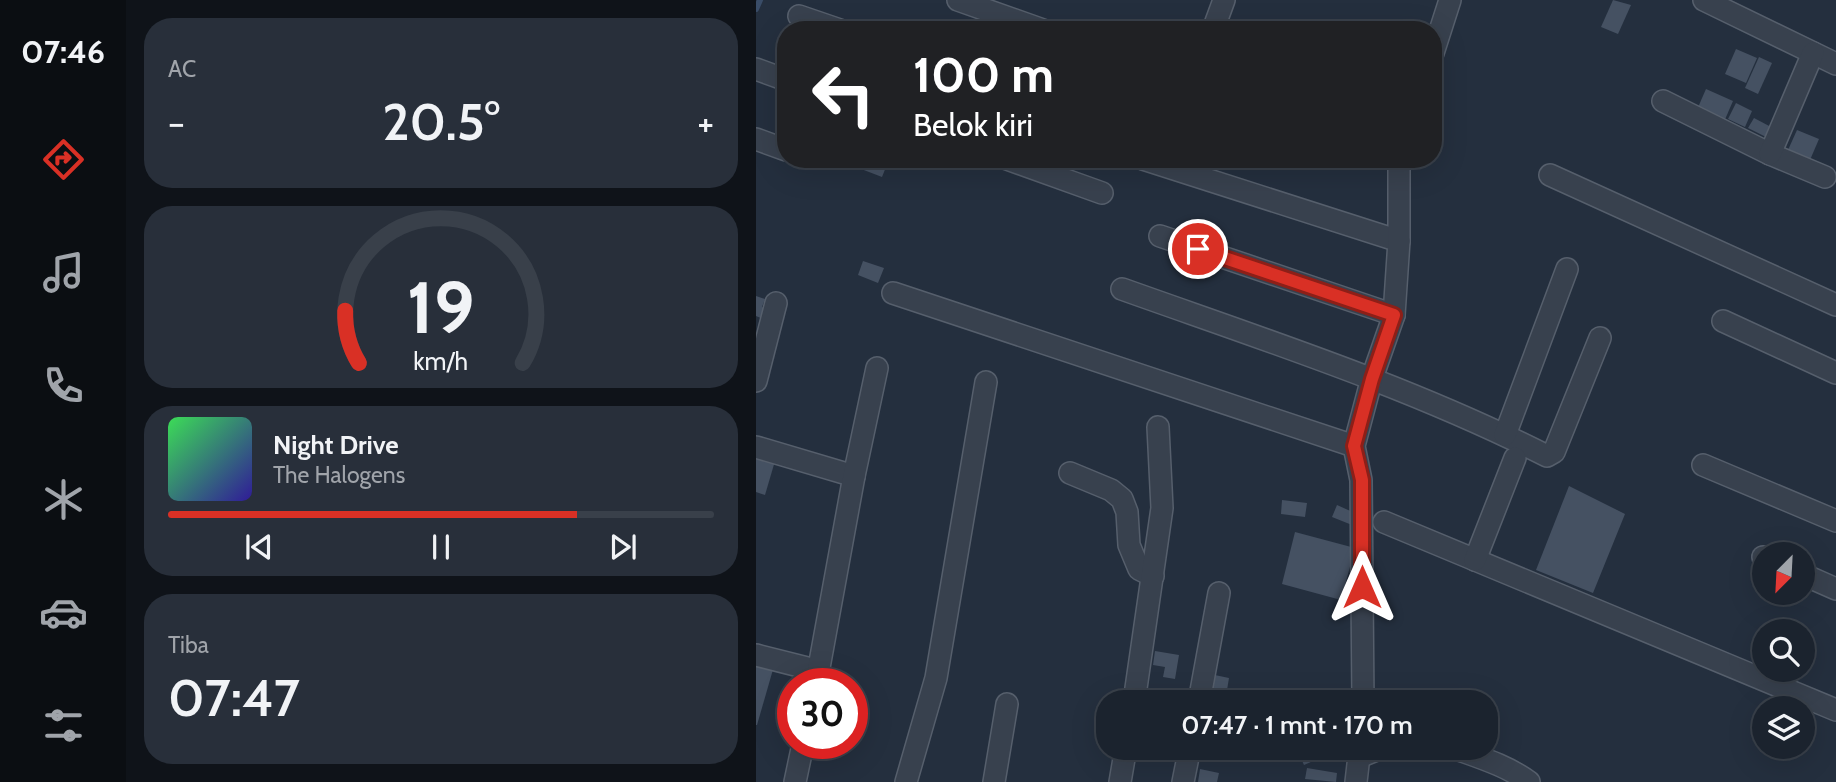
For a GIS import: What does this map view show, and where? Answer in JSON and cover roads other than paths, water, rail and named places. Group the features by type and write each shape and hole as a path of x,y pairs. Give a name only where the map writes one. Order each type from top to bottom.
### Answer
{"street":[{"path":"958,0 1017,21"},
{"path":"1216,21 1224,0"},
{"path":"1442,25 1450,0"},
{"path":"1704,0 1836,64"},
{"path":"799,16 814,21"},
{"path":"1770,154 1813,53"},
{"path":"756,69 777,77"},
{"path":"1663,101 1770,154 1825,177"},
{"path":"756,139 777,147"},
{"path":"1032,168 1102,193"},
{"path":"1171,168 1399,241"},
{"path":"1363,690 1362,480 1354,446 1372,379 1394,315 1399,241 1399,168"},
{"path":"1550,175 1836,306"},
{"path":"1160,236 1394,315"},
{"path":"1505,435 1567,269"},
{"path":"1122,289 1372,379 1505,435 1547,456 1552,454 1600,338"},
{"path":"893,293 1354,446"},
{"path":"756,381 776,303"},
{"path":"1723,321 1836,373"},
{"path":"819,668 877,368"},
{"path":"906,782 936,678 986,382"},
{"path":"1136,690 1162,508 1158,427"},
{"path":"756,447 854,477"},
{"path":"1475,560 1516,458"},
{"path":"1703,465 1836,521"},
{"path":"1070,473 1111,490 1122,499 1127,512 1129,545 1139,569 1153,576"},
{"path":"1384,522 1836,710"},
{"path":"1815,580 1836,589"},
{"path":"1201,690 1219,593"},
{"path":"756,655 790,668"},
{"path":"994,782 1007,704"},
{"path":"795,782 800,759"},
{"path":"1120,782 1124,760"},
{"path":"1183,782 1187,760"},
{"path":"1356,782 1358,760"},
{"path":"1488,760 1530,782"}],"waterway":[{"path":"756,9 760,0"}]}
